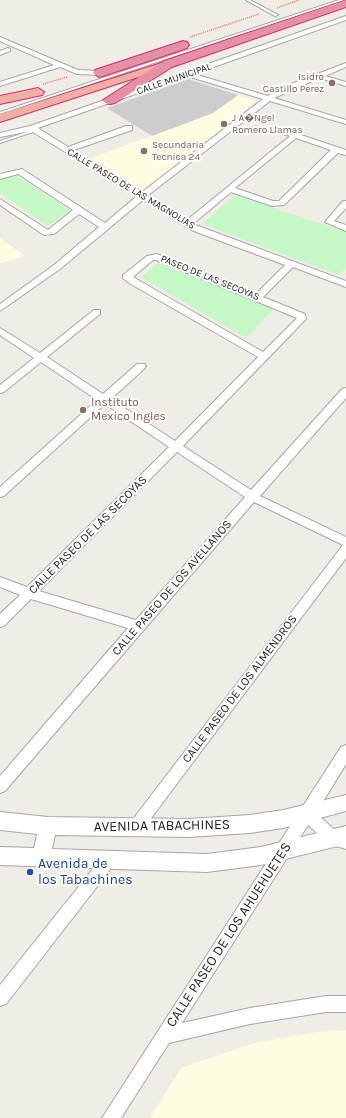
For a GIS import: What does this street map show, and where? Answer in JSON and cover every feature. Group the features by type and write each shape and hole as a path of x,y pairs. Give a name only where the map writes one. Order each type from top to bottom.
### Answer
{"highway":[{"path":"0,105 319,0"},
{"path":"0,118 168,64 346,3"},
{"path":"110,100 168,64"},
{"path":"0,100 38,92"}],"street":[{"name":"CALLE MUNICIPAL","path":"0,135 34,129 110,100 346,18"},
{"path":"0,39 78,72 99,73"},
{"path":"0,53 8,50"},
{"path":"0,84 60,65"},
{"path":"0,308 57,267 142,196 268,98 276,93 346,66"},
{"path":"188,74 346,122"},
{"path":"318,76 346,84"},
{"path":"67,150 129,128"},
{"name":"CALLE PASEO DE LAS MAGNOLIAS","path":"34,129 187,224 201,231 342,283"},
{"path":"280,130 346,153"},
{"path":"187,224 294,136"},
{"path":"230,189 272,204 281,203 336,150"},
{"path":"0,176 19,171 105,227"},
{"path":"0,202 47,233 51,232 79,210"},
{"path":"346,203 330,222 346,228"},
{"name":"PASEO DE LAS SECOYAS","path":"176,447 263,356 301,319 302,316 157,257 150,258 128,275 128,278 132,281 263,356"},
{"path":"258,297 291,264"},
{"path":"342,283 346,272"},
{"path":"0,390 97,312"},
{"path":"0,331 253,496 346,542"},
{"path":"0,493 141,366"},
{"name":"CALLE PASEO DE LOS AVELLANOS","path":"0,786 138,626 346,391"},
{"name":"CALLE PASEO DE LAS SECOYAS","path":"0,622 176,447"},
{"name":"CALLE PASEO DE LOS ALMENDROS","path":"134,828 346,549"},
{"path":"0,582 29,593 138,626"},
{"name":"CALLE PASEO DE LOS AHUEHUETES","path":"111,1118 284,852 346,751"},
{"name":"AVENIDA TABACHINES","path":"0,821 48,826 189,828 250,824 306,814 346,803"},
{"path":"306,814 342,838"},
{"path":"41,858 48,826"},
{"path":"0,856 108,861 207,862 284,852 342,838"},
{"path":"0,998 108,861"},
{"path":"164,1036 250,1016 326,1004 346,1004"}],"lane":[{"path":"248,0 276,15"},
{"path":"0,110 331,0"},
{"path":"0,113 342,0"},
{"path":"0,142 34,129"}],"shaded area":[{"path":"188,79 238,95 213,113 152,136 107,108"},
{"path":"238,95 256,101 144,192 91,158 213,113"},
{"path":"0,238 25,256 0,263"},
{"path":"346,1030 346,1118 150,1118 181,1068 258,1042 316,1032"}],"green space":[{"path":"14,174 70,210 48,226 0,193 0,180"},
{"path":"235,195 346,232 346,268 339,275 202,224"},
{"path":"159,262 275,308 246,338 141,277"}],"place":[{"name":"Isidro Castillo Perez","path":"332,83"},
{"name":"J A�Ngel Romero Llamas","path":"224,124"},
{"name":"Secundaria Tecnica 24","path":"144,151"},
{"name":"Instituto Mexico Ingles","path":"83,410"},
{"name":"Avenida de los Tabachines","path":"30,872"}]}
